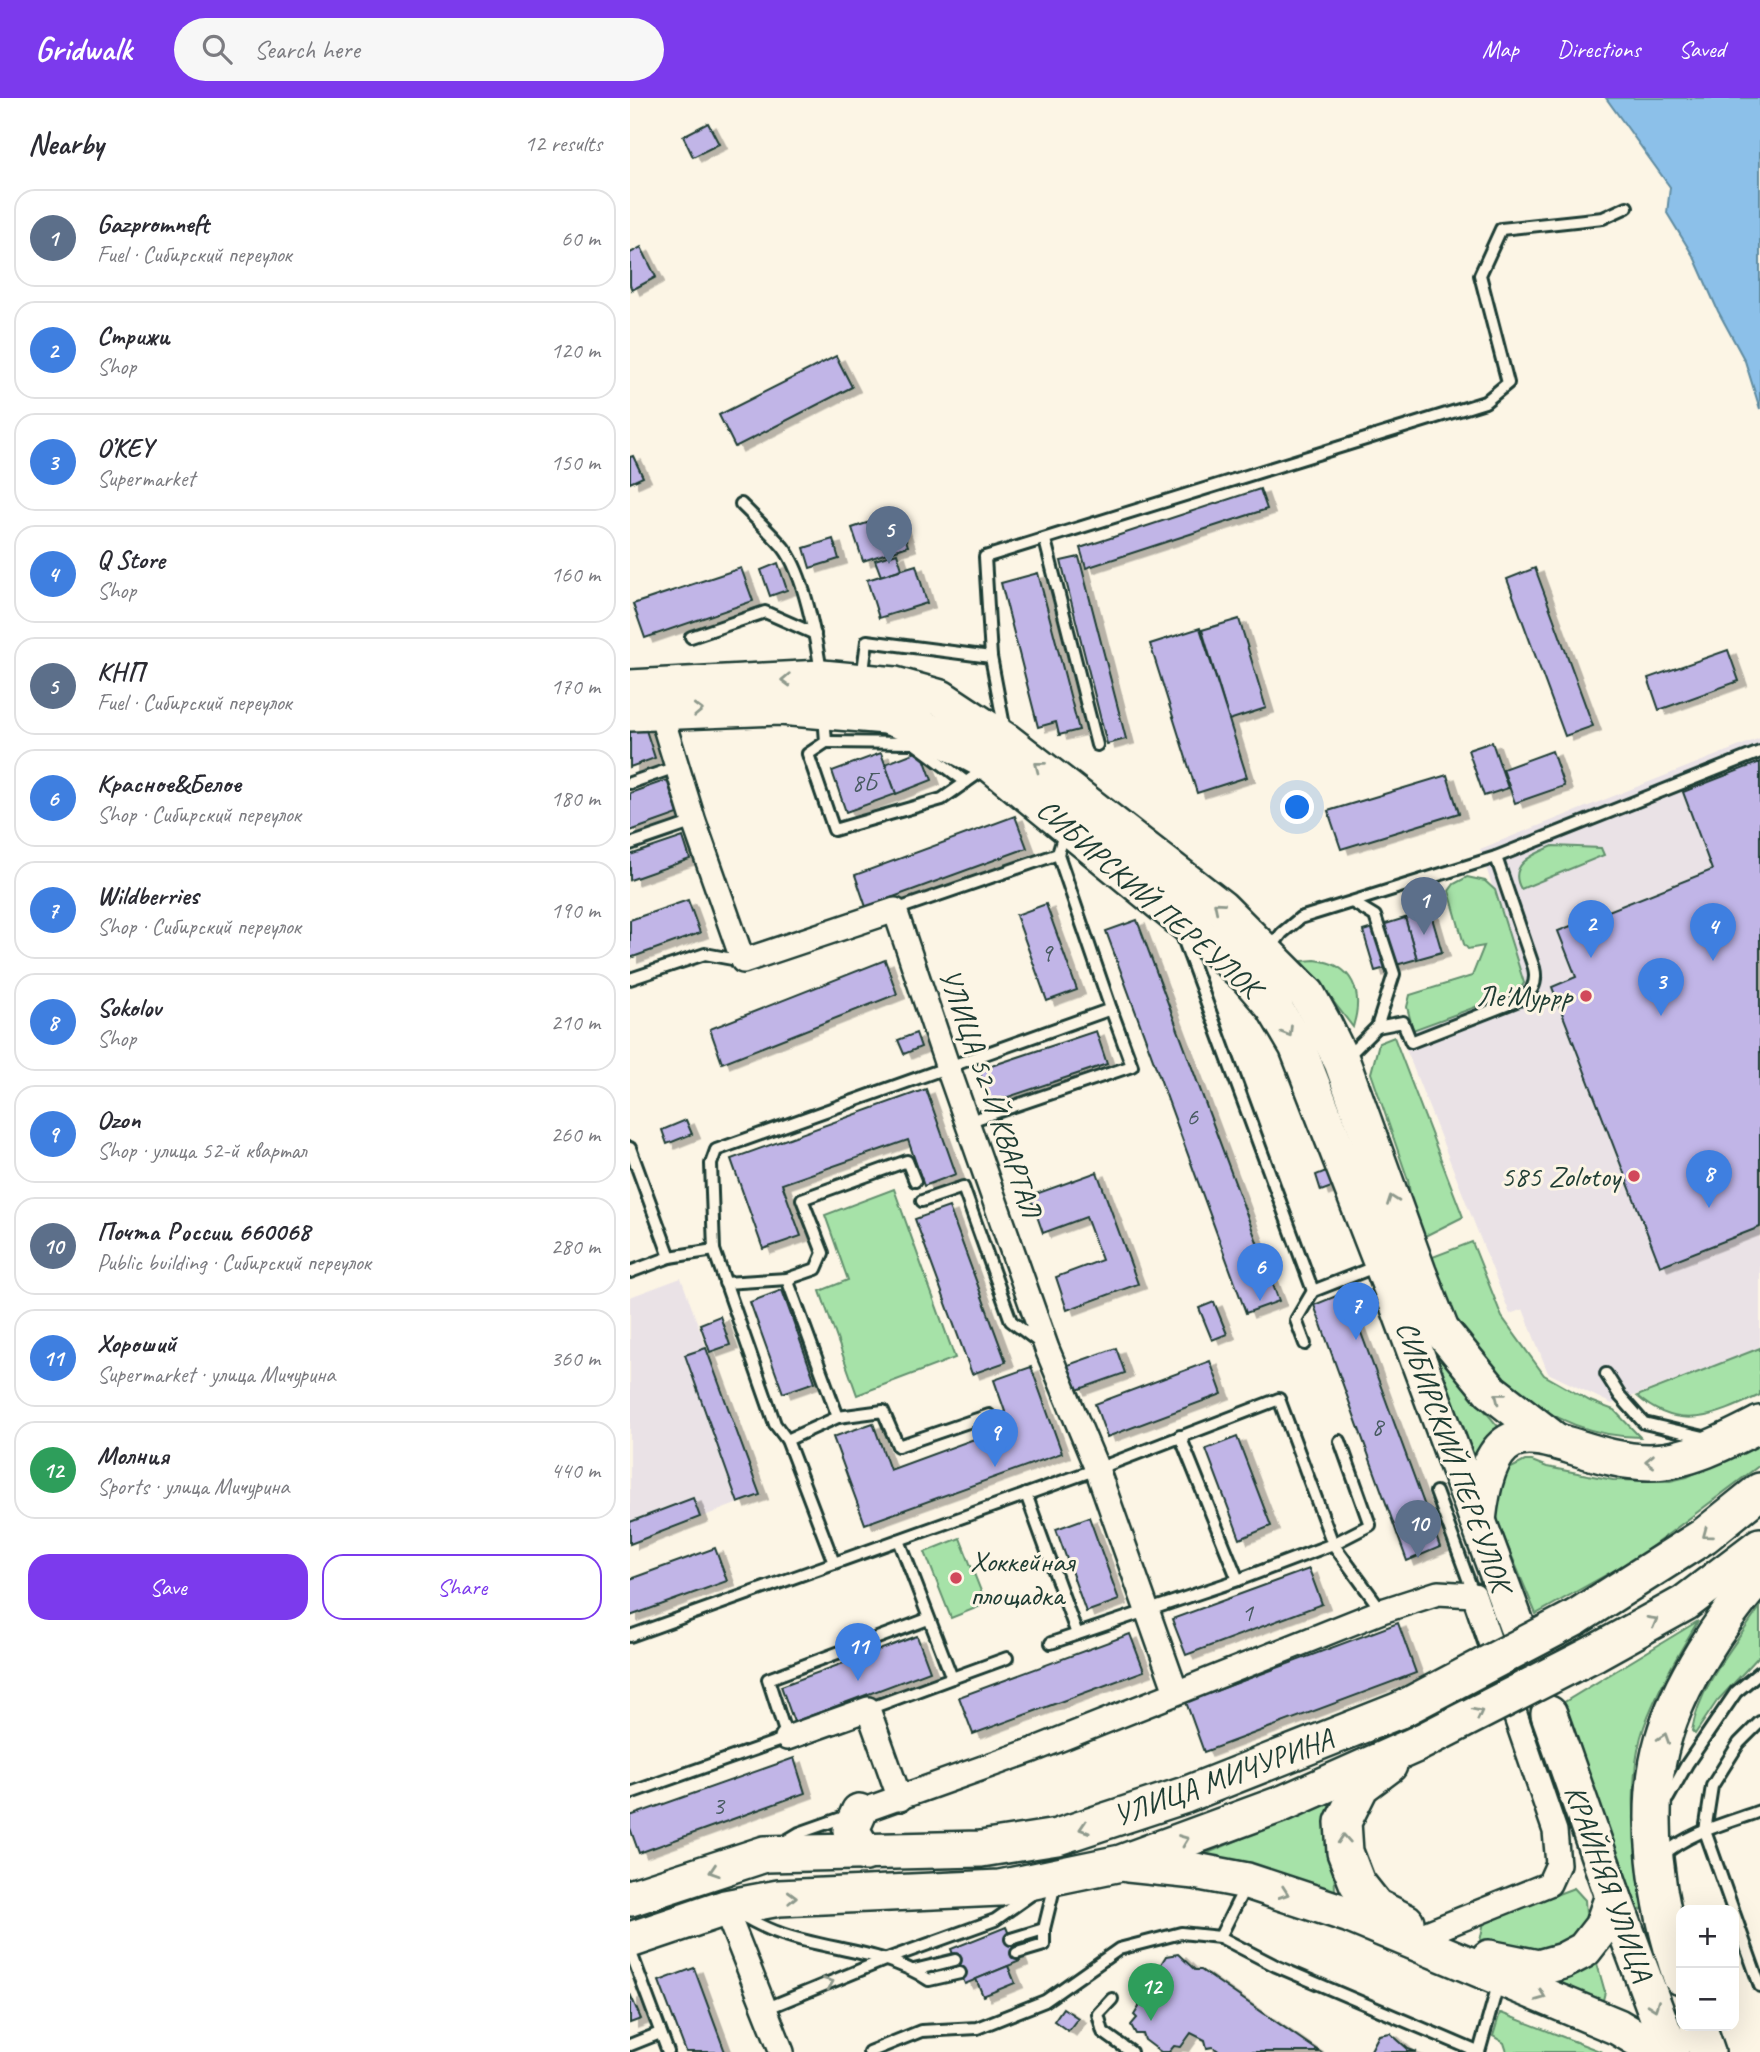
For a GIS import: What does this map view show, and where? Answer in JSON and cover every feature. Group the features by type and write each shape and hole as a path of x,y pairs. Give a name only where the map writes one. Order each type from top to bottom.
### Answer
{"main road":[{"name":"СИБИРСКИЙ ПЕРЕУЛОК","path":"645,712 780,707 824,710 862,681 895,685 941,698 988,762 1062,840 1188,925 1307,994 1342,1062 1441,1329 1490,1391 1553,1438"},
{"name":"СИБИРСКИЙ ПЕРЕУЛОК","path":"630,688 886,716 923,728 988,762 1221,908 1258,965 1274,1007 1297,1046 1382,1264 1517,1626"},
{"path":"1478,1520 1485,1480 1493,1457 1503,1446 1519,1438 1553,1438 1588,1453 1650,1462 1671,1460 1724,1442 1760,1424"},
{"name":"УЛИЦА МИЧУРИНА","path":"630,1898 765,1854 981,1849 1056,1837 1185,1795 1400,1710 1575,1618 1704,1536 1760,1491"},
{"name":"УЛИЦА МИЧУРИНА","path":"630,1940 725,1908 779,1898 1000,1888 1121,1863 1284,1803 1417,1744 1593,1654 1685,1603 1760,1546"},
{"name":"КРАЙНЯЯ УЛИЦА","path":"1678,1968 1673,1955 1655,1846 1655,1781 1663,1739 1688,1678 1730,1609 1760,1575"},
{"name":"КРАЙНЯЯ УЛИЦА","path":"1549,1714 1671,2052"},
{"path":"1417,1744 1361,1786 1343,1822 1345,1852 1357,1883 1376,1907 1479,1955 1538,1968 1563,1961 1584,1950 1602,1927 1613,1896"},
{"path":"859,1812 851,1830 865,1853"},
{"path":"1121,1863 1195,1871 1247,1881 1350,1915 1618,2027 1660,2052"},
{"path":"1700,2031 1707,2052"}],"street":[{"path":"645,712 676,767 743,961 895,910"},
{"name":"УЛИЦА 52-Й КВАРТАЛ","path":"895,910 1047,1349 1097,1469 1176,1692"},
{"path":"859,1812 1033,1750 1382,1611 1438,1593 1474,1595 1555,1831 1558,1864 1549,1884 1427,1933"},
{"path":"788,1738 868,1709 900,1799"},
{"path":"725,1908 782,2052"}],"lane":[{"path":"741,504 785,550 802,587 815,634 824,710 808,754 834,830 942,799 988,762 990,657 985,557 1485,402 1508,383 1480,275 1500,229 1603,218 1627,207"},
{"path":"1045,540 1097,744"},
{"path":"691,637 765,612 815,634"},
{"path":"862,681 867,642 990,657"},
{"path":"1258,965 1282,933 1300,918 1496,857 1760,752"},
{"path":"630,783 676,767"},
{"path":"630,844 694,822"},
{"path":"895,910 1062,840 1111,1009 1132,1066 967,1122"},
{"path":"1377,1027 1403,1022 1411,1042 1524,998 1532,990 1536,979 1534,968 1496,857"},
{"path":"1342,1062 1377,1027 1394,974 1375,916 1352,902"},
{"path":"1188,925 1183,938 1313,1291"},
{"path":"630,979 705,954 743,961"},
{"path":"834,1563 787,1440 775,1424 714,1250 711,1164 716,1150 1111,1009"},
{"path":"630,1149 670,1257"},
{"path":"725,1283 787,1279 816,1269 823,1253 803,1199 907,1161 915,1181"},
{"path":"922,1201 963,1186 1011,1321 1047,1349"},
{"path":"630,1272 670,1257 714,1250"},
{"path":"1306,1344 1296,1320 1313,1291 1382,1264"},
{"path":"787,1279 838,1417"},
{"path":"1606,1374 1620,1396 1644,1423 1724,1442"},
{"path":"630,1636 1097,1469 1279,1399 1333,1544 1382,1611"},
{"path":"787,1440 838,1417 883,1411 898,1446 989,1415"},
{"path":"1181,1436 1238,1580"},
{"path":"1051,1643 1238,1580 1333,1544 1370,1525 1340,1441"},
{"path":"1436,1493 1474,1595"},
{"path":"1026,1494 1077,1634"},
{"path":"899,1540 952,1678"},
{"path":"630,1793 788,1738 768,1679 928,1619"},
{"path":"868,1709 1007,1658"},
{"path":"1760,1672 1736,1692 1687,1764 1672,1789 1655,1846 1674,1845 1760,1811"},
{"path":"1731,1905 1705,1831 1712,1786 1739,1743 1760,1722"},
{"path":"765,1854 799,1833 859,1812"},
{"path":"1017,1953 1044,1945 1044,1929 1056,1878"},
{"path":"765,2009 887,1959 995,1920 1056,1878"},
{"path":"1220,1937 1247,1881"},
{"path":"725,1908 780,1933 887,1959 914,1970 929,1980 960,1973"},
{"path":"1739,1928 1760,1986"},
{"path":"1011,1939 1044,1929"},
{"path":"869,2052 921,2031 977,2028 1045,2001 1119,1949 1181,1933 1220,1937 1276,1966 1478,2052 1500,1979"},
{"path":"630,1950 668,2052"},
{"path":"914,1970 955,1960"},
{"path":"1112,1999 1098,2014 1103,2032 1131,2052"},
{"path":"630,2045 660,2033"}],"shaded area":[{"path":"1760,738 1760,1348 1612,1404 1548,1373 1523,1309 1510,1314 1402,1039 1413,1030 1519,991 1524,983 1480,849"},
{"path":"681,1278 760,1495 630,1544 630,1297"}],"green space":[{"path":"1553,846 1601,848 1604,855 1521,889 1517,873 1520,867 1531,857"},
{"path":"1467,877 1485,881 1495,890 1524,983 1519,991 1413,1030 1407,1007 1410,995 1472,976 1484,946 1468,949 1464,944 1449,891 1454,884"},
{"path":"1315,960 1339,967 1352,982 1357,1002 1353,1027 1302,961"},
{"path":"1394,1037 1463,1217 1423,1237 1412,1207 1408,1180 1371,1073 1379,1043"},
{"path":"894,1189 955,1358 857,1395 820,1291 848,1280 825,1215"},
{"path":"1472,1242 1502,1317 1544,1375 1590,1401 1614,1410 1640,1437 1591,1430 1569,1422 1528,1399 1492,1368 1456,1323 1430,1258"},
{"path":"1422,1326 1443,1361 1501,1430 1486,1440 1468,1462"},
{"path":"1760,1348 1760,1395 1728,1409 1697,1417 1683,1417 1652,1407 1637,1396"},
{"path":"1760,1443 1760,1465 1638,1557 1536,1614 1493,1511 1506,1473 1511,1468 1525,1461 1532,1461 1547,1467 1613,1480 1670,1481 1687,1477"},
{"name":"Хоккейная площадка","path":"960,1538 986,1604 951,1618 925,1552"},
{"path":"1760,1607 1760,1655 1717,1701 1695,1734 1692,1731 1696,1714 1710,1682"},
{"path":"1698,1621 1655,1700 1638,1750 1634,1816 1645,1878 1647,1907 1638,1911 1563,1703"},
{"path":"1332,1800 1335,1892 1203,1855"},
{"path":"1574,1888 1585,1900 1587,1928 1546,1954 1491,1949 1480,1941 1484,1922"},
{"path":"1596,1960 1605,1992 1602,2004 1573,1996 1559,1981 1579,1974"},
{"path":"1500,2013 1602,2052 1507,2052 1504,2043 1493,2036"}],"water":[{"path":"1606,98 1760,98 1760,409 1745,361 1718,311 1695,259 1667,213 1670,187"}],"building":[{"path":"708,123 719,144 693,157 683,136"},
{"path":"641,247 656,277 632,290 630,253"},
{"path":"836,356 852,387 735,447 719,415"},
{"path":"633,456 643,477 630,483 630,457"},
{"path":"1260,489 1267,509 1086,568 1080,548"},
{"path":"897,513 908,546 863,561 852,528"},
{"path":"833,539 839,559 810,568 804,548"},
{"path":"897,553 902,569 881,576 875,560"},
{"path":"1079,557 1126,739 1107,744 1061,561"},
{"path":"778,563 787,590 770,596 761,570"},
{"path":"916,565 927,603 879,618 867,580"},
{"path":"741,568 753,601 645,638 633,604"},
{"path":"1535,568 1593,726 1565,736 1507,579"},
{"path":"1038,573 1079,730 1059,735 1056,722 1038,727 1001,583"},
{"path":"1239,619 1266,708 1229,720 1202,630"},
{"path":"1200,628 1247,777 1197,793 1150,644"},
{"path":"1728,650 1739,681 1659,710 1648,678"},
{"path":"645,727 655,758 630,767 630,732"},
{"path":"1492,742 1508,788 1484,796 1468,750"},
{"path":"921,750 932,780 896,794 885,764"},
{"path":"1552,751 1564,786 1515,803 1503,769"},
{"path":"881,753 896,794 846,812 832,771"},
{"path":"1760,762 1760,1227 1660,1266 1552,987 1576,977 1558,931 1712,870 1683,792"},
{"path":"1447,775 1459,813 1341,849 1328,811"},
{"path":"667,780 678,814 630,831 630,793"},
{"path":"1015,816 1027,848 866,907 855,875"},
{"path":"683,837 690,859 630,880 630,855"},
{"path":"688,900 700,933 630,958 630,920"},
{"path":"1046,904 1077,990 1047,1001 1016,915"},
{"path":"1430,911 1442,952 1417,959 1405,918"},
{"path":"1405,918 1417,959 1375,971 1363,931"},
{"path":"1137,920 1279,1301 1246,1313 1106,931"},
{"path":"885,960 897,994 722,1063 710,1029"},
{"path":"1096,1031 1107,1064 990,1103 979,1070"},
{"path":"916,1033 921,1047 904,1054 898,1040"},
{"path":"926,1089 956,1174 924,1186 908,1140 782,1184 801,1236 763,1249 731,1159"},
{"path":"686,1120 692,1134 667,1144 662,1130"},
{"path":"1331,1169 1337,1185 1321,1191 1316,1175"},
{"path":"1097,1172 1138,1284 1067,1310 1056,1277 1102,1260 1086,1217 1043,1233 1030,1196"},
{"path":"949,1207 1006,1362 972,1374 915,1219"},
{"path":"782,1290 815,1382 783,1393 750,1302"},
{"path":"1346,1292 1440,1547 1407,1561 1314,1305"},
{"path":"1214,1302 1227,1334 1212,1340 1199,1308"},
{"path":"720,1316 730,1345 710,1352 700,1324"},
{"path":"706,1348 760,1495 738,1503 685,1355"},
{"path":"1116,1348 1125,1373 1077,1390 1068,1365"},
{"path":"1210,1361 1222,1394 1107,1437 1095,1404"},
{"path":"1031,1367 1062,1453 865,1524 833,1437 873,1423 890,1470 1010,1426 994,1380"},
{"path":"1237,1437 1271,1526 1240,1539 1206,1449"},
{"path":"693,1498 700,1517 630,1544 630,1522"},
{"path":"1089,1517 1119,1600 1086,1612 1056,1529"},
{"path":"715,1548 727,1581 630,1616 630,1579"},
{"path":"1309,1569 1322,1604 1186,1655 1172,1619"},
{"path":"1398,1623 1416,1673 1204,1752 1186,1702"},
{"path":"1130,1634 1144,1671 973,1734 959,1697"},
{"path":"917,1636 930,1671 794,1722 781,1686"},
{"path":"794,1758 805,1793 639,1853 630,1828 630,1816"},
{"path":"1006,1927 1020,1961 965,1984 951,1949"},
{"path":"1178,1954 1195,1970 1201,1970 1320,2052 1220,2052 1213,2047 1207,2048 1205,2040 1191,2033 1181,2047 1174,2046 1169,2052 1161,2052 1145,2040 1143,2034 1136,2034 1131,2025 1137,2018 1134,2015 1139,2007 1139,1999 1161,1969 1166,1956"},
{"path":"1008,1966 1015,1983 983,1996 976,1979"},
{"path":"694,1968 725,2052 686,2052 659,1981"},
{"path":"630,1994 641,2019 630,2023"},
{"path":"1063,2008 1078,2018 1068,2031 1054,2021"},
{"path":"1390,2033 1408,2049 1417,2052 1370,2052 1379,2035"}],"place":[{"name":"КНП","path":"889,564"},
{"name":"Gazpromneft","path":"1424,935"},
{"name":"Стрижи","path":"1591,958"},
{"name":"Q Store","path":"1713,961"},
{"name":"Ле'Муррр","path":"1586,996"},
{"name":"O’KEY","path":"1661,1016"},
{"name":"585 Zolotoy","path":"1634,1176"},
{"name":"Sokolov","path":"1709,1208"},
{"name":"Красное&Белое","path":"1260,1301"},
{"name":"Wildberries","path":"1356,1340"},
{"name":"Ozon","path":"995,1467"},
{"name":"Почта России 660068","path":"1418,1558"},
{"name":"Хоккейная площадка","path":"956,1578"},
{"name":"Хороший","path":"858,1681"},
{"name":"Молния","path":"1151,2021"}]}
